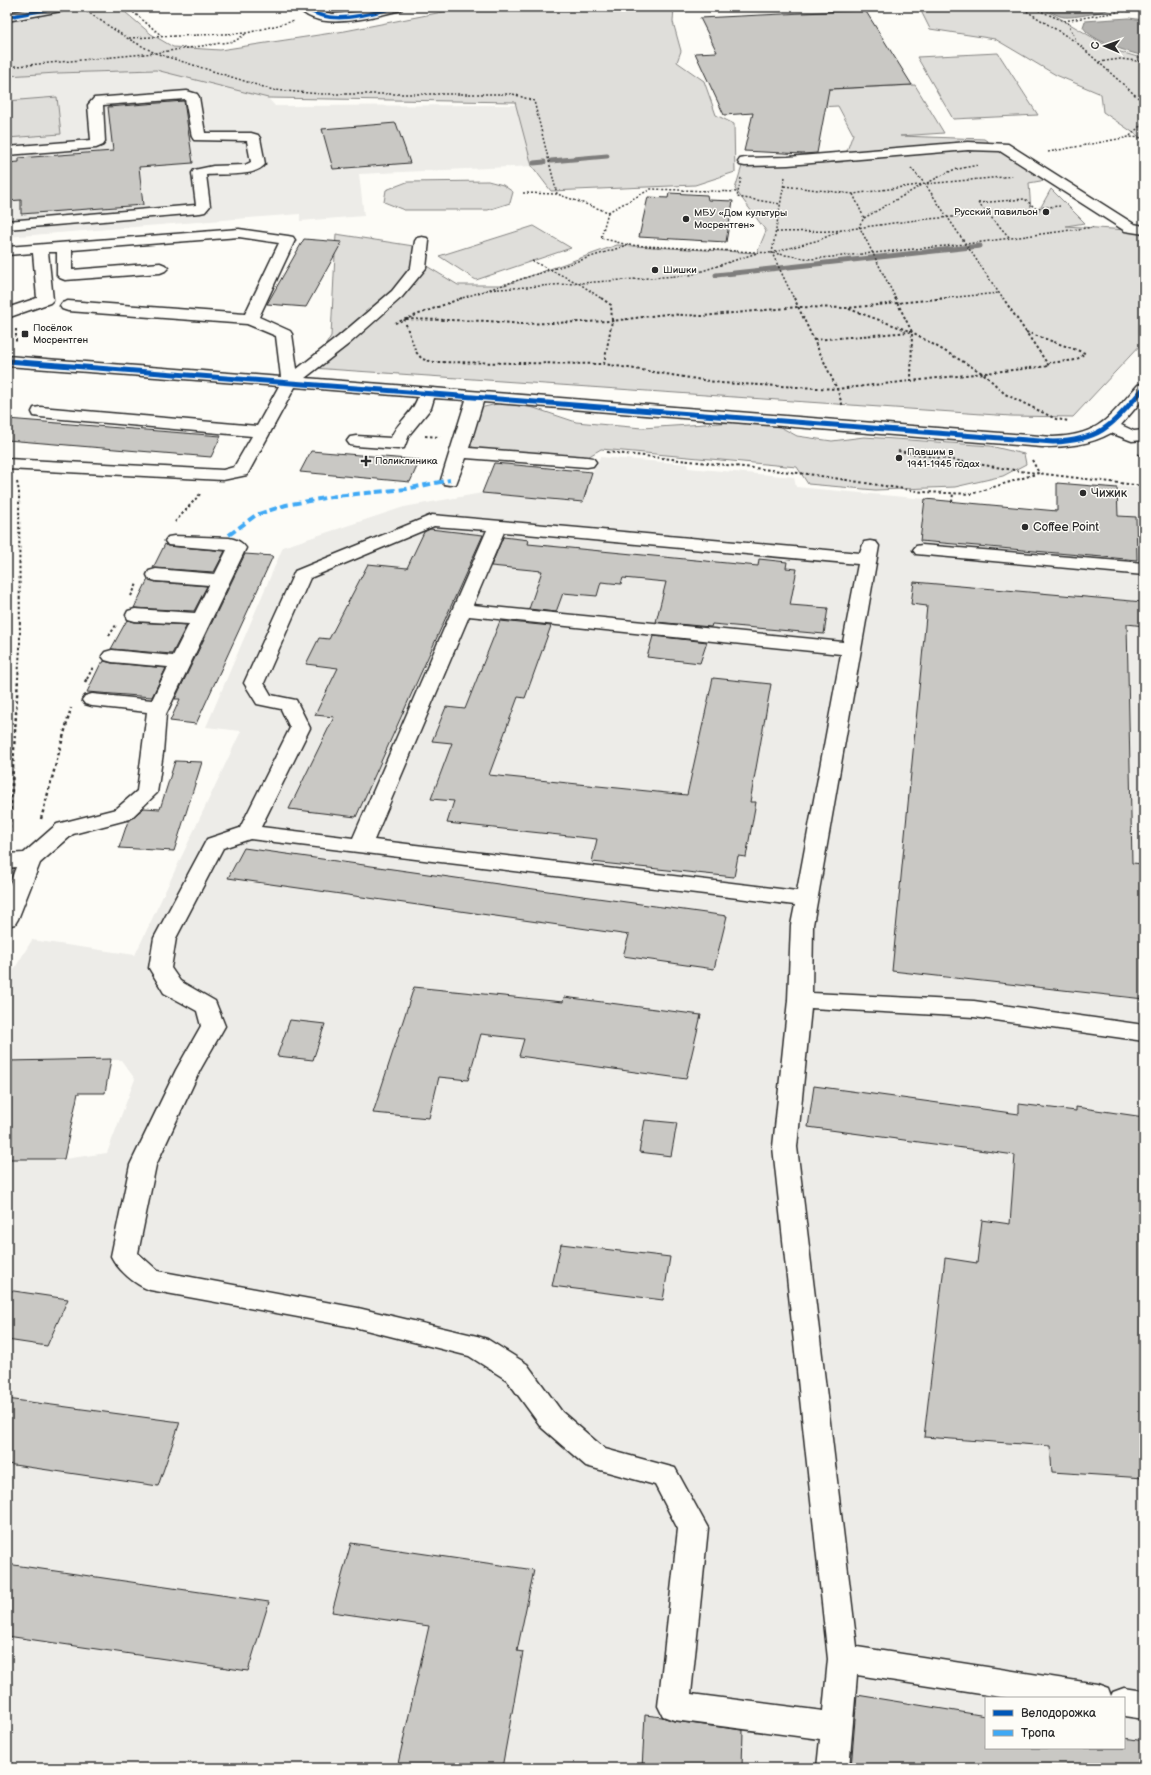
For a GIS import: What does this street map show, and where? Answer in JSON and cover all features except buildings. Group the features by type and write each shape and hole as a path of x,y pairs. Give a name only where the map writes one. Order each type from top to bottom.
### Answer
{"street":[{"path":"7,17 61,7"},
{"path":"304,7 315,14 328,16 355,16 397,7"},
{"path":"7,151 91,145 97,143 95,105 99,101 187,95 192,98 199,137 251,137 253,138 258,164 249,168 200,173 203,206 200,209 7,225"},
{"path":"744,162 788,161 968,146 1003,147 1089,203 1137,229"},
{"path":"7,251 239,233 288,240 250,319"},
{"path":"9,464 223,475 241,471 290,382 344,340 397,294 418,268 422,241"},
{"path":"64,246 65,275 87,307"},
{"path":"7,313 45,300 40,248"},
{"path":"65,275 160,268"},
{"path":"68,306 250,319 284,334 290,382"},
{"path":"7,361 428,392 1018,440 1074,441 1087,438 1106,428 1144,388"},
{"path":"356,441 398,444 401,434 423,408 428,392"},
{"path":"450,480 476,396"},
{"path":"40,412 263,432"},
{"path":"1106,428 1138,436 1144,450"},
{"path":"461,446 587,462"},
{"path":"248,832 300,728 289,704 264,700 254,683 302,575 432,520 869,553 802,925 800,1000 785,1147 843,1659 833,1768"},
{"path":"362,845 498,526"},
{"path":"7,919 30,860 65,829 123,814 147,793 153,753 156,714 180,662 237,548 229,539 174,541"},
{"path":"922,550 1144,569"},
{"path":"156,575 222,580"},
{"path":"462,610 851,649"},
{"path":"135,615 202,620"},
{"path":"112,656 180,662"},
{"path":"92,700 159,706"},
{"path":"806,899 248,832 215,844 165,938 160,968 172,987 207,1007 213,1026 188,1070 143,1164 124,1256 150,1280 358,1318 477,1347 517,1372 552,1420 596,1458 665,1476 693,1528 674,1706 837,1727"},
{"path":"8,851 30,860"},
{"path":"800,1000 974,1009 1144,1033"},
{"path":"843,1659 1090,1697"},
{"path":"1125,1702 1144,1705"}],"path":[{"path":"80,7 127,38 155,53 281,91 321,94 513,94 534,101 557,194"},
{"path":"127,7 162,37"},
{"path":"1020,7 1076,42 1144,103"},
{"path":"1031,7 1068,23 1076,42"},
{"path":"1124,12 1126,7"},
{"path":"1134,7 1144,11"},
{"path":"1064,21 1124,12 1144,11"},
{"path":"127,38 247,33 297,21"},
{"path":"7,67 155,53 235,41 247,33"},
{"path":"1098,62 1120,59 1144,62"},
{"path":"1129,137 1144,122"},
{"path":"859,226 864,218 924,184 953,170 1129,137 1144,138"},
{"path":"788,161 772,252 837,389"},
{"path":"744,162 738,197 781,204"},
{"path":"784,186 853,194 924,184 1043,174"},
{"path":"404,319 416,352 422,359 434,362 604,364 721,383 837,389 1048,366 924,184"},
{"path":"738,192 651,189 608,212 601,238 628,245 772,252 811,259 966,244 1090,227 1137,229"},
{"path":"523,193 557,194 608,212"},
{"path":"853,194 864,218"},
{"path":"1010,238 978,203 1025,200 1035,208 1089,203"},
{"path":"772,252 819,240 842,230 859,226 947,216 988,214"},
{"path":"859,226 912,332 911,381"},
{"path":"776,232 842,230"},
{"path":"393,323 481,291 628,245"},
{"path":"481,291 690,275 759,252"},
{"path":"532,261 580,284 611,305 612,321 604,364"},
{"path":"404,319 489,321 521,324 612,321 666,314 702,316 798,307 847,308 999,293"},
{"path":"847,308 912,332 984,374 1005,394 1056,419 1088,423 1106,428"},
{"path":"814,340 912,332"},
{"path":"1025,332 1085,353 1076,360 1049,363"},
{"path":"401,434 461,446"},
{"path":"603,452 808,474 923,492 971,494 1039,473"},
{"path":"8,851 20,648 20,491 9,464"},
{"path":"990,468 1039,473 1089,481 1144,486"},
{"path":"952,502 953,493"}],"shaded area":[{"path":"92,7 119,7 151,34 173,47 220,50 345,31 468,7 674,7 673,22 681,51 677,62 704,81 716,115 734,124 735,172 695,185 551,191 532,166 515,102 268,98 156,70 7,76 7,20"},
{"path":"908,7 1037,7 1051,13 1114,50 1144,59 1144,140 1103,112 1101,94 1056,75 995,39 930,29 921,11"},
{"path":"1044,7 1113,7 1097,13 1064,17 1059,16"},
{"path":"1129,18 1144,20 1144,56 1120,49 1102,41 1087,32 1083,27 1085,21"},
{"path":"998,53 1038,115 953,119 917,57"},
{"path":"156,70 268,98 275,106 522,105 534,166 359,174 364,216 300,221 300,214 7,237 7,76"},
{"path":"915,85 944,133 900,136 984,139 1046,180 1029,183 1031,212 1037,214 1051,189 1085,223 1066,226 1127,230 1144,233 1144,341 1073,417 1011,416 312,368 331,336 336,234 420,247 415,259 458,285 505,285 617,245 757,253 766,231 735,189 742,166 843,162 853,134 838,106 761,110 754,93"},
{"path":"57,97 61,134 7,138 7,101"},
{"path":"488,181 503,185 513,192 510,203 488,210 404,210 384,202 386,190 407,182"},
{"path":"534,226 571,248 476,280 439,256"},
{"path":"501,403 534,408 576,422 642,428 736,422 773,423 797,436 832,441 864,437 990,446 1024,454 1026,464 1003,476 955,487 875,490 808,484 797,467 601,449 586,458 475,449 468,443 480,408"},
{"path":"600,457 687,464 688,468 794,477 796,487 1056,511 1057,483 1144,488 1144,1768 7,1768 7,1159 64,1159 107,1153 135,1079 121,1060 7,1061 7,981 32,940 135,955 241,731 206,727 283,547 404,507 482,493 583,502 592,472"}],"waterway":[{"path":"551,161 607,156"},
{"path":"534,163 544,162"},
{"path":"716,275 980,246"}],"marked path":[{"path":"229,535 256,515 286,505 336,496 406,489 450,480"}],"cycle path":[{"path":"7,17 61,7"},
{"path":"304,7 314,14 333,17 356,16 397,7"},
{"path":"7,361 476,396 1053,442 1076,440 1098,433 1109,427 1144,388"}],"place":[{"name":"Русский павильон","path":"1046,212"},
{"name":"МБУ «Дом культуры Мосрентген»","path":"686,219"},
{"name":"Шишки","path":"655,270"},
{"name":"Посёлок Мосрентген","path":"25,334"},
{"name":"Павшим в 1941-1945 годах","path":"899,458"},
{"name":"Поликлиника","path":"366,461"},
{"name":"Чижик","path":"1083,493"},
{"name":"Coffee Point","path":"1025,527"}]}
